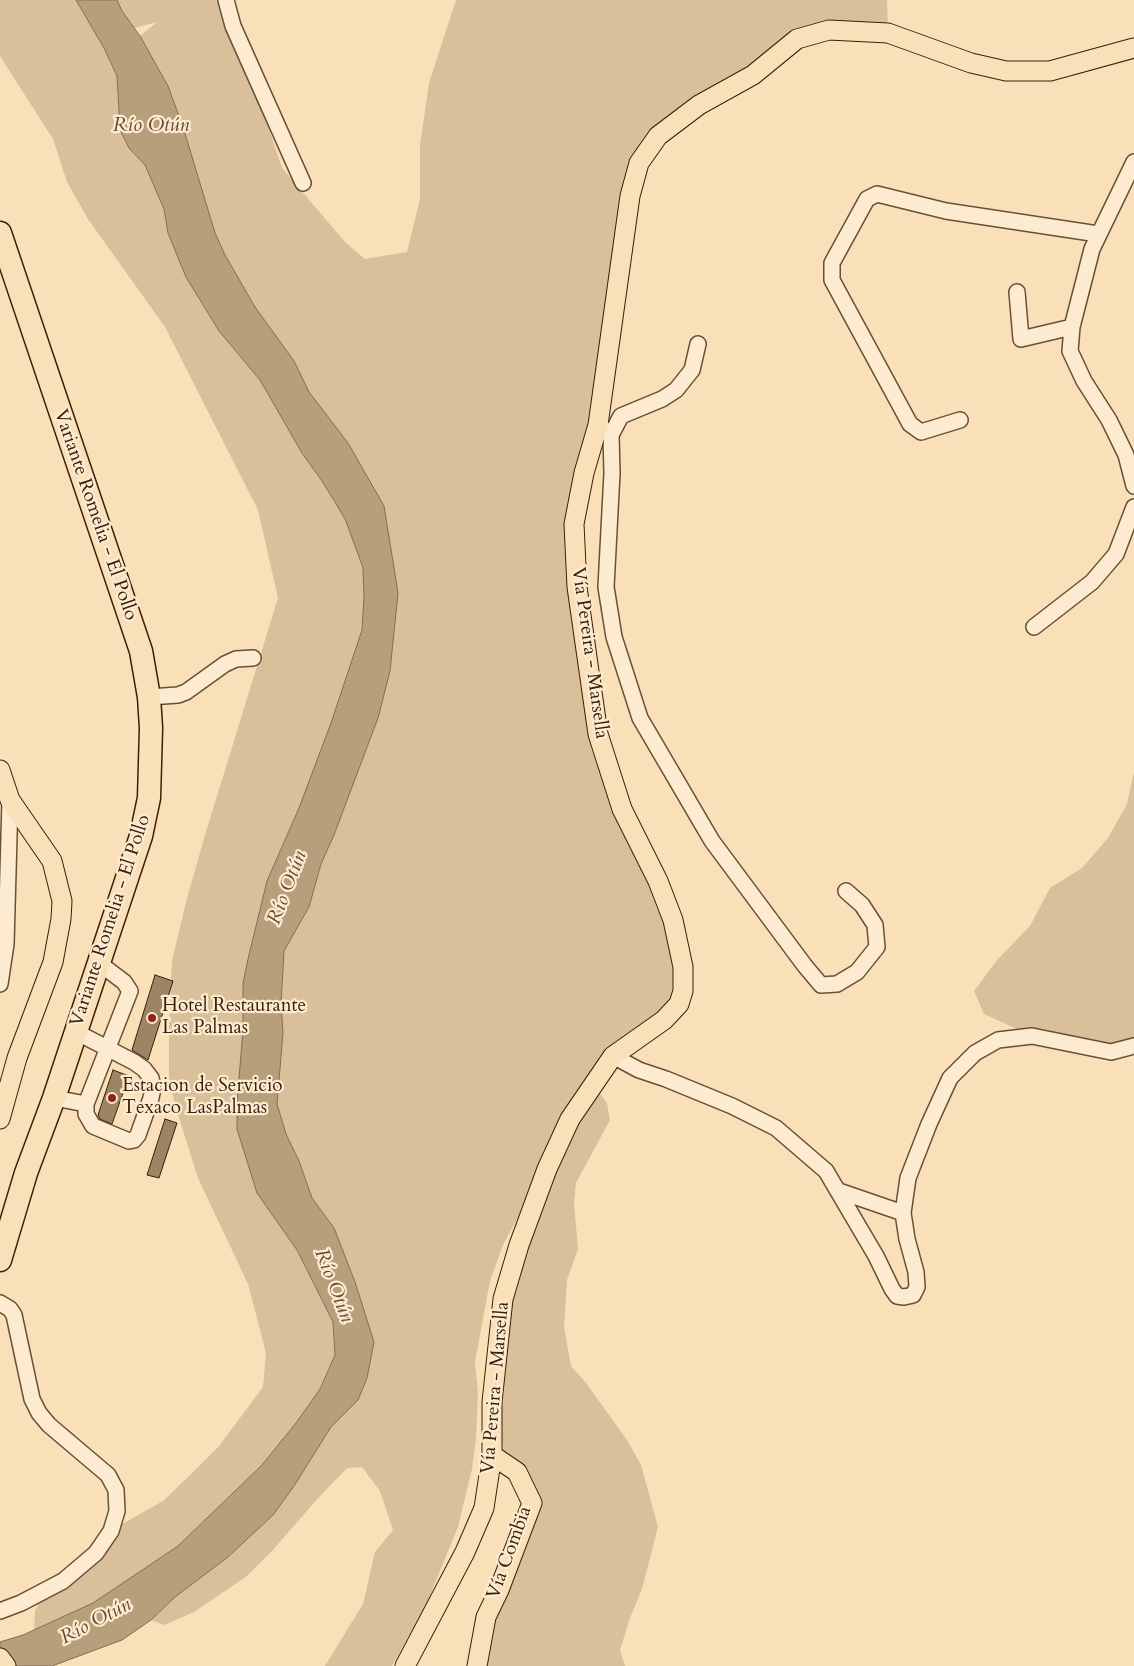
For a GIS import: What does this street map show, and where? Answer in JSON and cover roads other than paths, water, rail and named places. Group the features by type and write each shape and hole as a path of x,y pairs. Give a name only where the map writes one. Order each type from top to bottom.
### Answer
{"highway":[{"name":"Variante Romelia - El Pollo","path":"0,233 141,651 152,728 149,798 141,836 54,1098 26,1173 0,1260"}],"main road":[{"name":"Vía Pereira - Marsella","path":"405,1666 465,1552 484,1508 492,1454 492,1402 503,1299 519,1245 547,1169 570,1120 613,1056 664,1020 679,1004 683,991 684,967 673,920 658,881 622,809 598,734 577,587 574,524 584,473 605,430 630,196 639,163 658,136 699,105 753,75 797,39 829,30 888,33 971,63 1006,71 1050,71 1134,48"},
{"path":"0,770 10,800 52,861 62,901 53,962 17,1058 0,1119"},
{"name":"Vía Combia","path":"477,1666 486,1617 499,1590 532,1503 517,1472 492,1454"},
{"path":"0,1658 6,1666"}],"street":[{"path":"226,0 233,26 303,183"},
{"path":"1134,162 1092,249 1072,327 1070,351 1084,381 1109,420 1126,456 1134,486"},
{"path":"960,420 921,432 910,424 832,280 832,263 867,199 878,194 946,210 1098,234"},
{"path":"1017,292 1022,339 1072,327"},
{"path":"698,344 692,370 680,385 662,399 621,416 605,430 612,473 606,587 614,637 640,718 712,841 821,985 838,984 857,972 877,947 875,925 862,905 846,891"},
{"path":"1034,627 1092,582 1116,554 1134,507"},
{"path":"149,697 178,695 186,692 226,664 236,659 252,658"},
{"path":"0,984 6,944 10,800"},
{"path":"76,1032 107,1049 134,1062 151,1078 153,1088 151,1098 138,1135 134,1140 129,1141 93,1126 86,1114 86,1104 107,1049 130,991 124,982 98,963"},
{"path":"613,1056 639,1070 732,1106 776,1128 826,1171 876,1256 892,1289 898,1296 904,1297 913,1295 917,1287 903,1213 908,1178 929,1124 950,1078 974,1053 998,1040 1032,1036 1111,1052 1134,1046"},
{"path":"54,1098 86,1104"},
{"path":"838,1190 903,1213"},
{"path":"0,1303 5,1305 14,1314 32,1399 39,1413 50,1425 108,1475 116,1490 117,1511 111,1531 96,1553 63,1581 0,1612"}],"water":[{"name":"Río Otún","path":"76,0 117,0 122,11 140,36 168,86 183,127 215,233 225,255 255,307 294,361 309,392 348,443 384,506 398,593 390,671 378,718 334,835 321,864 309,907 284,951 281,1003 283,1033 277,1104 286,1134 299,1161 312,1198 334,1228 355,1282 374,1342 367,1378 358,1400 331,1427 294,1486 273,1515 228,1557 175,1597 151,1620 122,1640 52,1666 0,1666 0,1642 23,1635 93,1603 178,1546 262,1465 296,1423 320,1389 335,1355 333,1322 297,1250 257,1193 237,1129 237,1103 243,1030 243,983 248,959 267,881 299,808 331,723 362,630 363,568 346,521 338,507 302,453 260,380 219,331 186,277 168,233 164,209 145,165 129,148 120,130 117,76 104,48"}],"place":[{"name":"Hotel Restaurante Las Palmas","path":"152,1018"},
{"name":"Estacion de Servicio Texaco LasPalmas","path":"112,1098"}]}
